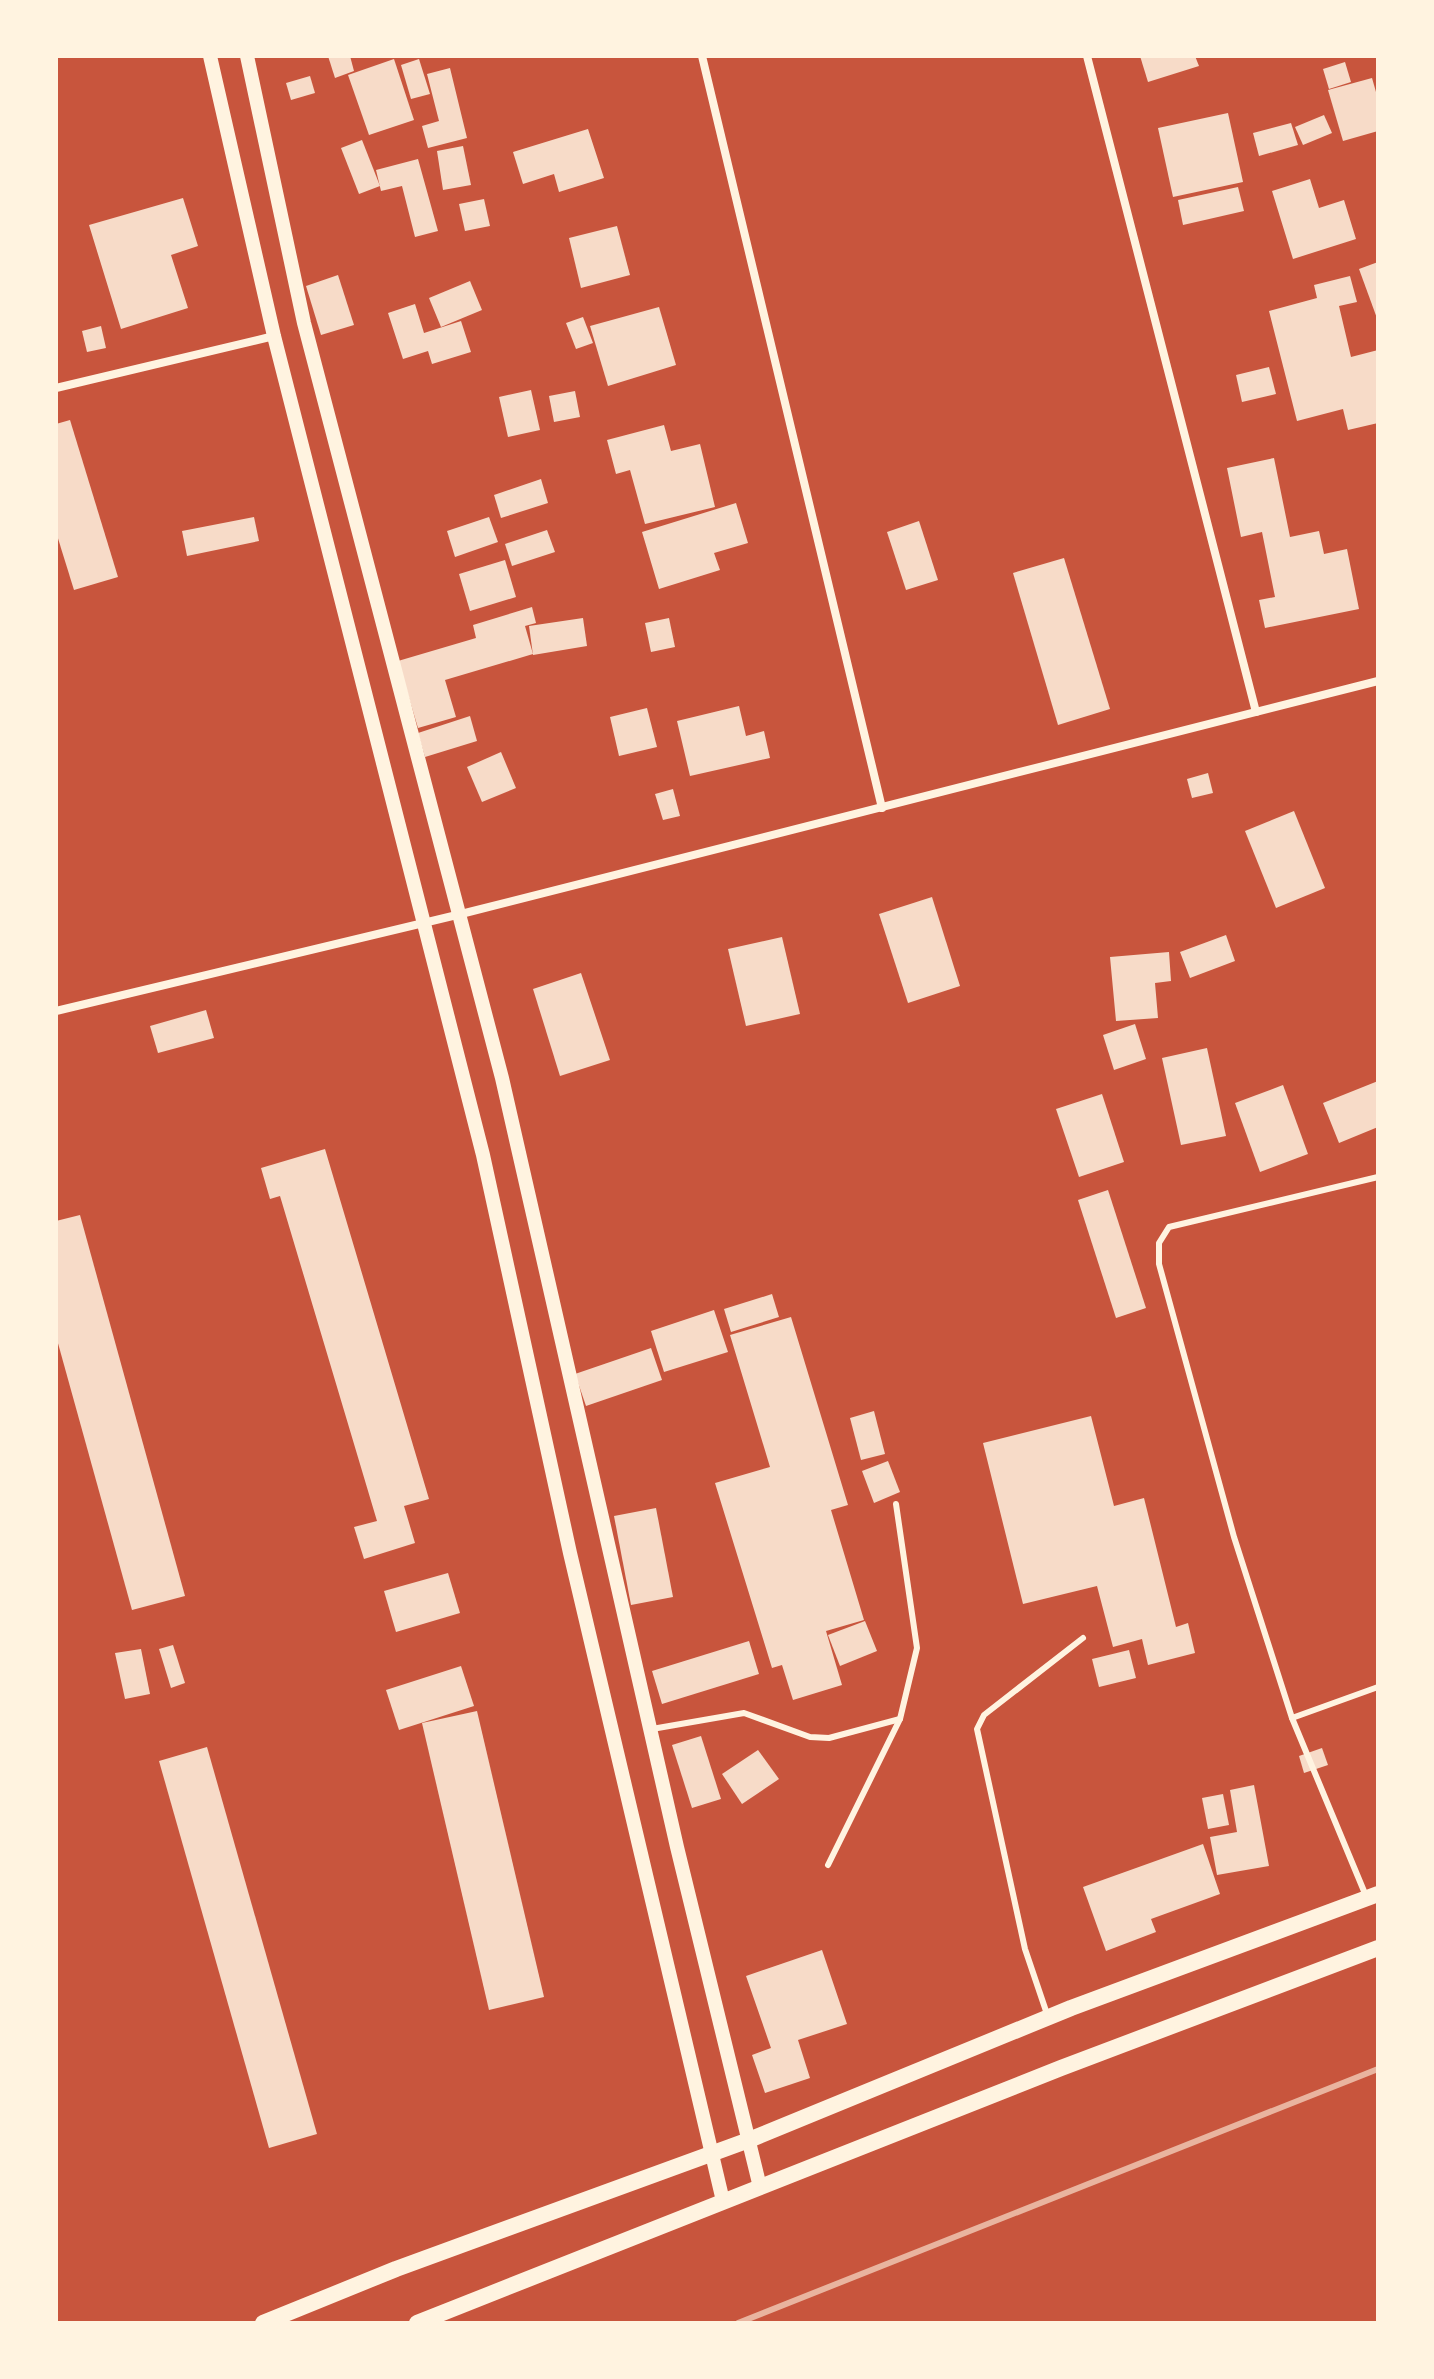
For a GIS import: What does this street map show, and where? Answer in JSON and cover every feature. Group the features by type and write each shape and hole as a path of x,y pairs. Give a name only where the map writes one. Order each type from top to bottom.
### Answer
{"main road":[{"path":"263,2323 396,2269 749,2140 1048,2018 1372,1896"},
{"path":"417,2323 723,2201 1378,1948"}],"street":[{"path":"210,56 274,336 483,1155 570,1553 723,2201"},
{"path":"247,56 304,323 461,914 760,2187"},
{"path":"702,56 882,808"},
{"path":"1087,56 1256,712"},
{"path":"56,388 274,336"},
{"path":"56,1011 461,914 1378,681"}],"lane":[{"path":"1372,1896 1292,1718 1234,1537 1159,1264 1159,1243 1169,1227 1378,1177"},
{"path":"828,1865 900,1719 917,1648 896,1504"},
{"path":"1048,2018 1025,1949 977,1729 984,1715 1083,1638"},
{"path":"1292,1718 1378,1687"},
{"path":"651,1730 744,1713 810,1737 829,1738 900,1719"}],"building":[{"path":"328,56 350,56 354,71 335,78"},
{"path":"1140,56 1195,56 1199,66 1148,82"},
{"path":"394,59 414,120 369,135 348,75"},
{"path":"419,59 430,94 411,99 401,65"},
{"path":"1345,62 1351,82 1329,89 1323,69"},
{"path":"450,68 467,138 428,148 422,126 439,121 427,74"},
{"path":"310,76 315,93 291,100 286,83"},
{"path":"1372,78 1378,99 1378,131 1343,141 1328,90"},
{"path":"1228,113 1243,182 1173,197 1158,128"},
{"path":"1324,115 1332,133 1303,145 1295,127"},
{"path":"1291,123 1298,145 1259,156 1253,133"},
{"path":"588,129 604,178 559,192 554,174 523,184 513,152"},
{"path":"362,140 380,186 359,194 341,148"},
{"path":"463,146 471,185 443,190 437,151"},
{"path":"418,159 438,231 415,237 402,186 381,191 376,170"},
{"path":"1310,179 1319,208 1344,200 1356,239 1293,259 1272,191"},
{"path":"1238,187 1244,211 1183,225 1178,200"},
{"path":"183,198 198,246 171,255 188,308 121,329 89,225"},
{"path":"484,199 490,226 465,231 459,204"},
{"path":"617,226 630,275 581,288 569,238"},
{"path":"1378,262 1378,321 1359,269"},
{"path":"338,275 354,325 321,335 306,286"},
{"path":"1350,276 1357,302 1339,306 1351,357 1378,350 1378,423 1348,430 1343,409 1297,421 1269,311 1317,298 1314,285"},
{"path":"470,281 482,310 441,327 429,298"},
{"path":"415,304 424,333 461,321 471,352 432,364 428,351 403,359 388,313"},
{"path":"659,307 676,365 608,386 590,326"},
{"path":"583,317 593,343 576,349 566,323"},
{"path":"101,326 106,348 87,352 82,331"},
{"path":"1269,367 1276,394 1242,402 1236,375"},
{"path":"531,390 540,430 508,437 499,397"},
{"path":"575,391 580,417 554,422 549,396"},
{"path":"70,420 118,577 74,590 56,532 56,424"},
{"path":"664,425 671,451 700,444 715,507 645,524 630,470 616,474 607,440"},
{"path":"1274,458 1290,537 1319,531 1324,554 1347,549 1359,609 1265,628 1259,600 1275,597 1262,532 1241,537 1227,468"},
{"path":"541,479 548,503 501,518 494,495"},
{"path":"736,503 748,543 714,553 720,570 659,589 642,532"},
{"path":"254,517 259,541 187,556 182,531"},
{"path":"489,517 498,542 455,557 447,531"},
{"path":"919,521 938,580 906,590 887,532"},
{"path":"547,530 555,552 512,566 505,544"},
{"path":"1064,558 1110,709 1058,725 1013,573"},
{"path":"505,560 516,597 470,611 459,574"},
{"path":"532,607 536,623 525,626 533,654 445,680 456,717 418,728 398,661 476,638 473,625"},
{"path":"583,618 587,646 533,655 529,626"},
{"path":"669,618 675,647 651,652 645,623"},
{"path":"739,706 746,736 764,731 770,758 690,776 677,721"},
{"path":"647,708 657,747 619,756 610,717"},
{"path":"470,716 477,741 425,757 418,733"},
{"path":"501,752 516,788 482,802 467,767"},
{"path":"1208,773 1213,793 1192,798 1187,779"},
{"path":"673,789 680,816 663,820 655,794"},
{"path":"1294,811 1325,888 1276,908 1245,831"},
{"path":"932,897 960,986 908,1003 879,914"},
{"path":"1226,935 1235,961 1190,978 1180,952"},
{"path":"782,937 800,1014 746,1026 728,949"},
{"path":"1169,952 1171,981 1155,983 1158,1018 1116,1021 1110,957"},
{"path":"581,973 610,1060 560,1076 533,989"},
{"path":"206,1010 214,1038 158,1053 150,1026"},
{"path":"1135,1024 1146,1059 1114,1070 1103,1035"},
{"path":"1207,1048 1226,1136 1181,1145 1162,1058"},
{"path":"1378,1081 1378,1127 1339,1143 1323,1103"},
{"path":"1283,1085 1308,1154 1260,1172 1235,1103"},
{"path":"1102,1094 1124,1162 1079,1177 1056,1109"},
{"path":"325,1149 429,1499 404,1506 415,1543 364,1559 354,1527 377,1521 280,1196 270,1199 261,1168"},
{"path":"1108,1190 1146,1308 1116,1318 1078,1200"},
{"path":"80,1215 185,1596 132,1610 56,1336 56,1221"},
{"path":"772,1294 779,1317 731,1332 724,1309"},
{"path":"714,1310 728,1352 664,1372 651,1331"},
{"path":"791,1317 848,1505 831,1510 864,1620 826,1631 842,1685 793,1700 782,1665 772,1668 715,1483 770,1467 730,1335"},
{"path":"651,1348 662,1380 586,1406 575,1374"},
{"path":"874,1411 885,1454 861,1460 850,1418"},
{"path":"1091,1416 1114,1506 1144,1498 1176,1627 1188,1623 1195,1653 1148,1665 1142,1639 1113,1647 1097,1586 1023,1604 983,1443"},
{"path":"888,1461 900,1492 874,1503 862,1471"},
{"path":"656,1508 673,1597 631,1605 614,1516"},
{"path":"448,1573 460,1613 396,1632 384,1591"},
{"path":"865,1621 877,1651 840,1666 828,1635"},
{"path":"749,1641 759,1674 662,1704 652,1671"},
{"path":"173,1645 185,1683 171,1688 159,1649"},
{"path":"141,1649 150,1694 125,1699 115,1653"},
{"path":"1129,1650 1136,1678 1099,1687 1092,1659"},
{"path":"461,1666 474,1706 399,1730 386,1690"},
{"path":"477,1711 544,1997 489,2010 422,1723"},
{"path":"701,1736 721,1799 692,1808 672,1745"},
{"path":"207,1747 317,2134 269,2148 159,1761"},
{"path":"1322,1748 1328,1765 1304,1773 1299,1756"},
{"path":"758,1750 779,1779 742,1804 722,1774"},
{"path":"1254,1785 1269,1866 1217,1875 1210,1837 1237,1832 1230,1790"},
{"path":"1223,1794 1229,1825 1208,1829 1202,1798"},
{"path":"1203,1844 1220,1894 1151,1919 1156,1932 1106,1951 1083,1887"},
{"path":"822,1950 847,2024 798,2040 810,2078 765,2093 752,2055 771,2048 746,1976"}],"railway":[{"path":"738,2323 1378,2069"}]}
